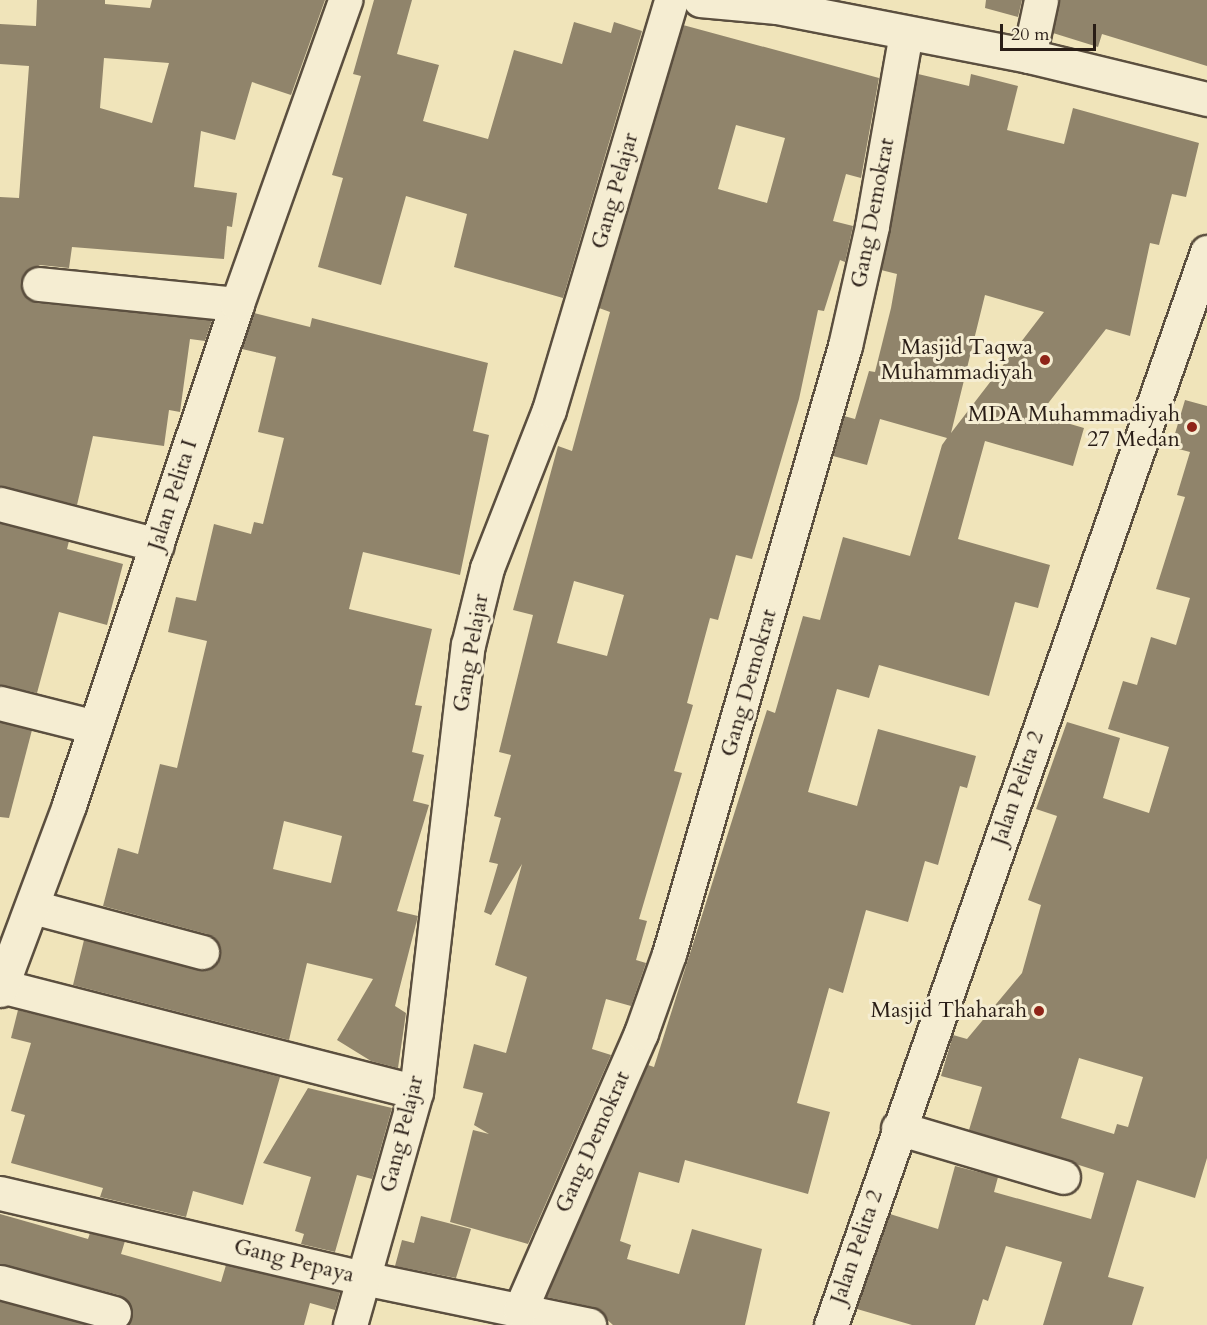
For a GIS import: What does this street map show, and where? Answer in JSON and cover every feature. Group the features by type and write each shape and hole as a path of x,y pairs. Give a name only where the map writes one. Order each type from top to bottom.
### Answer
{"street":[{"name":"Jalan Pelita I","path":"1,988 33,907 237,304 345,0"},
{"name":"Gang Pelajar","path":"350,1325 416,1092 468,645 487,568 549,410 671,0"},
{"path":"700,0 778,4 906,33 1029,56 1207,99"},
{"path":"1029,56 1041,0"},
{"name":"Gang Demokrat","path":"520,1310 641,1033 669,954 845,346 872,226 906,33"},
{"name":"Jalan Pelita 2","path":"831,1325 898,1128 1207,252"},
{"path":"39,284 237,304"},
{"path":"0,504 157,545"},
{"path":"0,703 95,727"},
{"path":"33,907 202,952"},
{"path":"1,988 416,1092"},
{"path":"898,1128 1063,1177"},
{"name":"Gang Pepaya","path":"0,1192 363,1278 589,1325"},
{"path":"0,1282 114,1313"}],"building":[{"path":"37,0 105,0 105,4 150,8 152,0 325,0 291,95 252,82 235,140 201,131 194,187 237,193 232,227 227,226 224,259 72,247 69,268 40,265 24,274 22,291 37,303 212,320 205,341 190,339 180,412 169,410 164,446 93,436 77,505 0,486 0,197 19,198 29,66 0,64 0,24 36,26","holes":["104,58 169,63 152,123 100,108"]},
{"path":"374,0 412,0 397,54 439,65 423,121 488,139 514,50 562,64 574,22 611,33 614,22 642,31 563,298 454,267 467,214 406,196 381,285 318,267 343,178 332,175 361,76 353,74"},
{"path":"986,0 1022,0 1018,17 985,8"},
{"path":"1059,0 1207,0 1207,66 1102,34 1098,47 1053,33"},
{"path":"683,25 879,78 861,178 846,174 833,221 853,226 845,262 840,260 824,311 818,310 799,399 752,559 736,555 718,620 710,618 687,703 693,705 674,771 682,773 639,919 647,921 636,960 646,963 631,1006 606,999 592,1049 611,1055 528,1244 450,1222 473,1130 489,1134 474,1125 483,1093 463,1088 474,1044 506,1053 527,977 495,965 522,864 491,915 484,912 498,864 489,862 501,818 494,816 511,755 499,752 533,615 513,610 558,446 572,451 610,312 599,308","holes":["736,125 785,138 767,203 718,189","574,581 624,595 607,656 557,643"]},
{"path":"918,74 969,86 971,74 1018,86 1007,130 1064,144 1073,108 1199,143 1186,197 1172,194 1159,245 1150,243 1130,336 1106,329 1039,415 1084,428 1073,466 985,441 958,539 1050,565 1038,608 1015,602 989,696 879,665 869,698 837,689 808,792 857,806 878,729 976,756 967,788 960,786 938,865 925,861 908,922 866,910 843,993 829,988 797,1103 830,1112 808,1194 685,1160 679,1183 639,1172 620,1241 631,1245 627,1259 679,1274 692,1229 762,1249 745,1325 613,1325 593,1307 546,1297 648,1065 654,1067 767,710 775,713 803,616 820,620 843,537 910,556 942,445 947,438 880,419 867,465 833,456 844,416 855,419 869,371 875,372 897,274 881,270","holes":["985,295 1044,312 951,433"]},
{"path":"254,313 310,327 312,318 488,363 473,431 489,435 460,575 363,552 349,609 432,629 415,705 422,706 412,752 424,755 413,801 429,805 397,911 418,916 395,1006 406,1013 398,1068 371,1061 337,1040 373,979 307,963 289,1040 73,985 84,940 198,970 207,970 220,957 220,947 207,934 103,906 118,848 138,854 160,764 177,768 207,641 168,632 176,597 196,601 214,524 251,534 254,522 263,524 284,438 258,432 276,357 242,349","holes":["284,821 342,836 331,883 273,869"]},
{"path":"1185,400 1207,406 1207,1158 1195,1198 1137,1180 1108,1277 1144,1287 1132,1325 1043,1325 1062,1262 1006,1246 988,1301 983,1299 975,1325 912,1325 857,1309 890,1214 938,1229 955,1166 998,1177 994,1192 1091,1219 1104,1173 969,1130 982,1087 941,1076 953,1035 967,1039 1022,973 1041,905 1028,900 1057,816 1036,809 1067,722 1120,738 1103,798 1149,813 1169,747 1108,729 1123,681 1137,685 1151,637 1176,645 1190,598 1156,589 1185,497 1177,495 1190,452 1171,447","holes":["1079,1058 1143,1077 1128,1127 1117,1124 1114,1134 1061,1118"]},
{"path":"0,523 69,541 67,549 123,564 107,625 59,612 37,693 0,685"},
{"path":"0,722 32,730 9,818 0,817"},
{"path":"18,1010 280,1077 243,1205 193,1191 186,1217 100,1197 103,1188 11,1163 25,1115 11,1111 31,1043 11,1038"},
{"path":"308,1088 392,1108 372,1179 357,1175 335,1252 301,1244 304,1234 295,1231 311,1177 263,1163"},
{"path":"0,1214 88,1239 90,1233 125,1241 121,1254 221,1282 226,1265 340,1292 335,1310 310,1303 304,1325 128,1325 132,1308 119,1295 0,1264"},
{"path":"421,1216 471,1229 456,1278 395,1266 402,1240 414,1243"},
{"path":"0,1301 87,1325 0,1325"}],"place":[{"name":"Masjid Taqwa Muhammadiyah","path":"1045,360"},
{"name":"MDA Muhammadiyah 27 Medan","path":"1192,427"},
{"name":"Masjid Thaharah","path":"1039,1011"}]}
